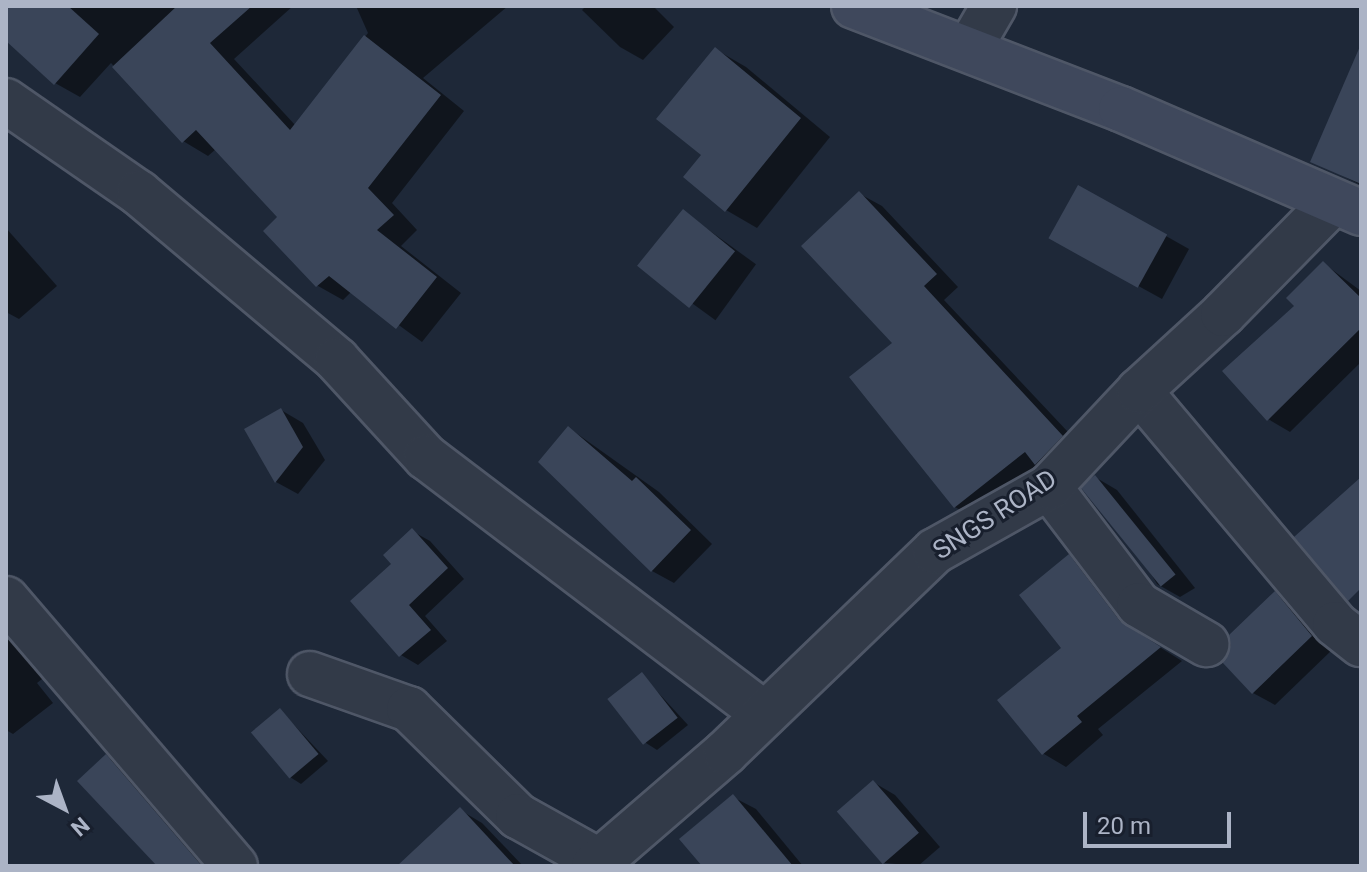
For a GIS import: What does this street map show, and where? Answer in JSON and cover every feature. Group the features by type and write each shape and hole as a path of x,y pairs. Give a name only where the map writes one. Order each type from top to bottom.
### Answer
{"main road":[{"path":"854,6 969,49 1347,208"}],"street":[{"path":"969,49 994,6"},
{"path":"6,101 139,193 325,350 426,457 764,714"},
{"name":"SNGS ROAD","path":"601,859 764,714 935,551 1049,487 1139,391 1347,208"},
{"path":"1139,391 1335,624 1361,644"},
{"path":"1049,487 1139,605 1206,644"},
{"path":"6,599 235,866"},
{"path":"310,674 409,709 518,816 601,859"}],"building":[{"path":"6,6 68,6 99,34 54,85 6,41"},
{"path":"177,6 252,6 210,43 290,130 364,35 441,95 368,188 394,215 377,230 437,277 396,329 329,276 316,287 263,231 277,217 196,130 182,143 112,67"},
{"path":"1361,44 1361,184 1310,162"},
{"path":"715,47 801,118 725,212 683,177 701,155 656,119"},
{"path":"1078,185 1167,234 1138,288 1048,238"},
{"path":"859,191 937,274 924,286 1063,436 1035,465 1025,452 954,508 849,377 892,343 801,246"},
{"path":"683,209 735,251 689,308 637,266"},
{"path":"1323,261 1361,298 1361,328 1267,421 1222,371 1294,306 1286,298"},
{"path":"281,408 303,447 275,483 244,429"},
{"path":"568,426 632,481 636,477 691,530 651,572 538,462"},
{"path":"1095,475 1176,574 1161,586 1080,487"},
{"path":"1361,477 1361,588 1348,601 1294,537"},
{"path":"412,528 448,568 409,605 431,630 399,657 350,601 391,564 383,555"},
{"path":"1069,554 1120,621 1161,647 1077,716 1082,722 1042,755 997,700 1061,648 1019,595"},
{"path":"1275,591 1312,636 1252,694 1222,662 1231,645 1229,635"},
{"path":"642,672 678,718 643,745 607,699"},
{"path":"280,708 319,754 289,778 251,732"},
{"path":"106,754 202,866 157,866 77,781"},
{"path":"873,780 919,833 883,864 837,811"},
{"path":"733,794 793,866 702,866 679,839"},
{"path":"460,807 515,866 397,866"}]}
